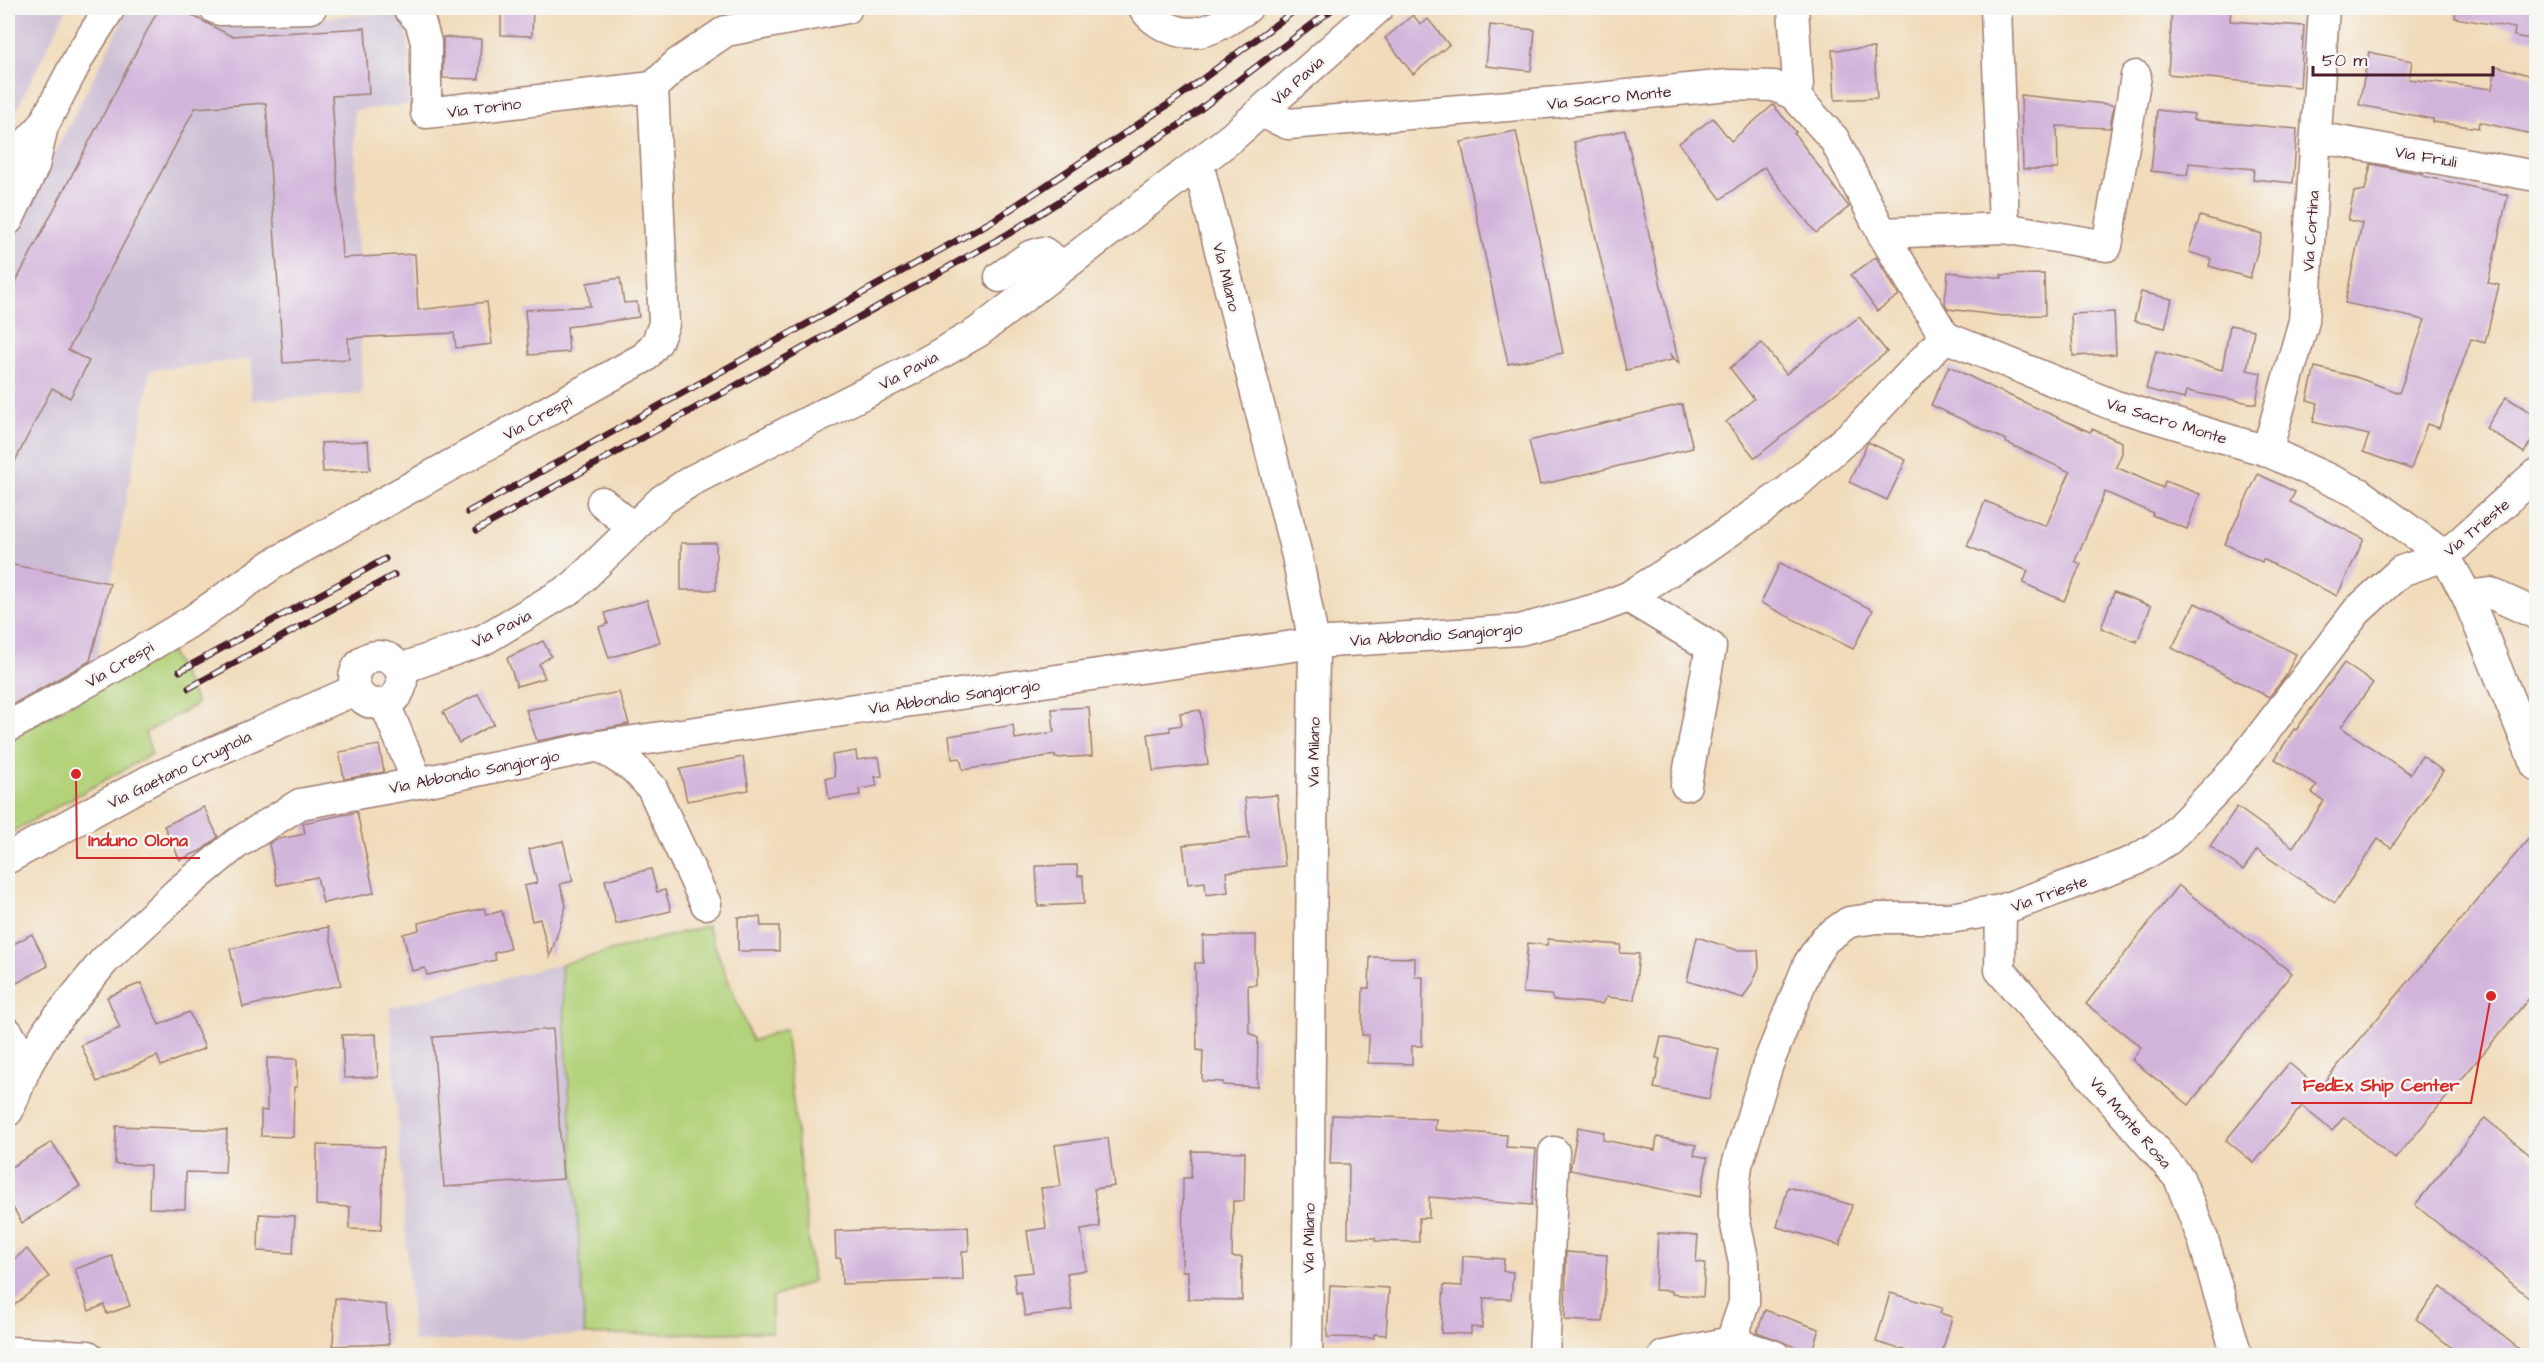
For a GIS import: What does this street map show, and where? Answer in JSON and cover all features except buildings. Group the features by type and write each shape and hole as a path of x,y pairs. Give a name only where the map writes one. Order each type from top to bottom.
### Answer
{"street":[{"path":"80,55 94,8"},
{"path":"8,220 34,166 43,126 80,55 110,8"},
{"path":"215,8 220,10 311,8"},
{"name":"Via Torino","path":"408,8 420,21 426,42 426,113 653,87"},
{"path":"653,87 677,64 742,18 847,8"},
{"path":"1144,8 1160,23 1177,32 1196,33 1216,28 1247,8"},
{"name":"Via Pavia","path":"400,669 483,640 530,614 573,587 662,500 691,481 924,363 978,332 1261,112 1378,8"},
{"path":"1793,8 1798,85 1793,94 1834,139 1882,232 1945,337"},
{"path":"1996,8 2004,228"},
{"name":"Via Cortina","path":"2267,451 2304,321 2324,8"},
{"path":"1882,232 2004,228 2107,246 2136,76"},
{"name":"Via Sacro Monte","path":"1261,112 1288,124 1557,102 1728,85 1774,86 1793,94"},
{"name":"Via Crespi","path":"8,727 180,628 273,564 645,357 657,342 664,324 653,87"},
{"path":"8,163 43,126"},
{"name":"Via Friuli","path":"2316,137 2536,176"},
{"name":"Via Milano","path":"1198,163 1297,556 1314,643 1306,1356"},
{"path":"1000,277 1030,256 1043,252 1063,266"},
{"name":"Via Sacro Monte","path":"1945,337 2113,405 2267,451 2359,493 2445,556 2467,596 2536,765"},
{"name":"Via Abbondio Sangiorgio","path":"8,1111 27,1065 48,1030 104,961 177,893 236,844 300,804 418,783 599,746 1314,643 1520,630 1596,609 1628,597 1701,551 1789,490 1861,426 1945,337"},
{"name":"Via Trieste","path":"1731,1342 1743,1303 1744,1263 1734,1216 1737,1165 1768,1064 1809,963 1825,939 1849,922 1877,918 1948,918 2001,910 2134,861 2168,840 2236,769 2357,611 2401,571 2445,556 2536,474"},
{"path":"602,502 633,528"},
{"path":"2467,596 2490,593 2536,614"},
{"path":"1628,597 1711,646 1686,785"},
{"path":"373,656 384,657 400,669 400,691 394,699 385,704 367,703 355,690 353,679 356,669 363,660 373,656"},
{"name":"Via Gaetano Crugnola","path":"8,858 150,780 355,690"},
{"path":"385,704 418,783"},
{"path":"599,746 634,768 652,788 706,904"},
{"name":"Via Monte Rosa","path":"2001,910 2000,970 2179,1178 2204,1239 2237,1356"},
{"path":"8,1033 27,1065"},
{"path":"1544,1356 1554,1152"},
{"path":"1664,1356 1731,1342 1775,1356"},
{"path":"8,1352 88,1356"}],"shaded area":[{"path":"8,8 67,8 8,127"},
{"path":"129,8 210,8 249,22 397,13 407,26 409,105 354,110 362,394 251,400 252,359 151,370 93,676 8,721 8,245"},
{"path":"561,964 585,1335 413,1342 390,1008"}],"green space":[{"path":"166,649 172,654 197,704 145,733 152,754 8,834 8,740"},
{"path":"707,926 752,1041 785,1029 813,1281 772,1298 772,1332 585,1335 561,964"}],"railway":[{"path":"468,512 994,220 1169,104 1298,8"},
{"path":"477,530 1008,234 1178,126 1334,8"},
{"path":"180,671 385,559"},
{"path":"189,688 394,575"}],"place":[{"name":"Induno Olona","path":"76,774"},
{"name":"FedEx Ship Center","path":"2491,996"}]}
